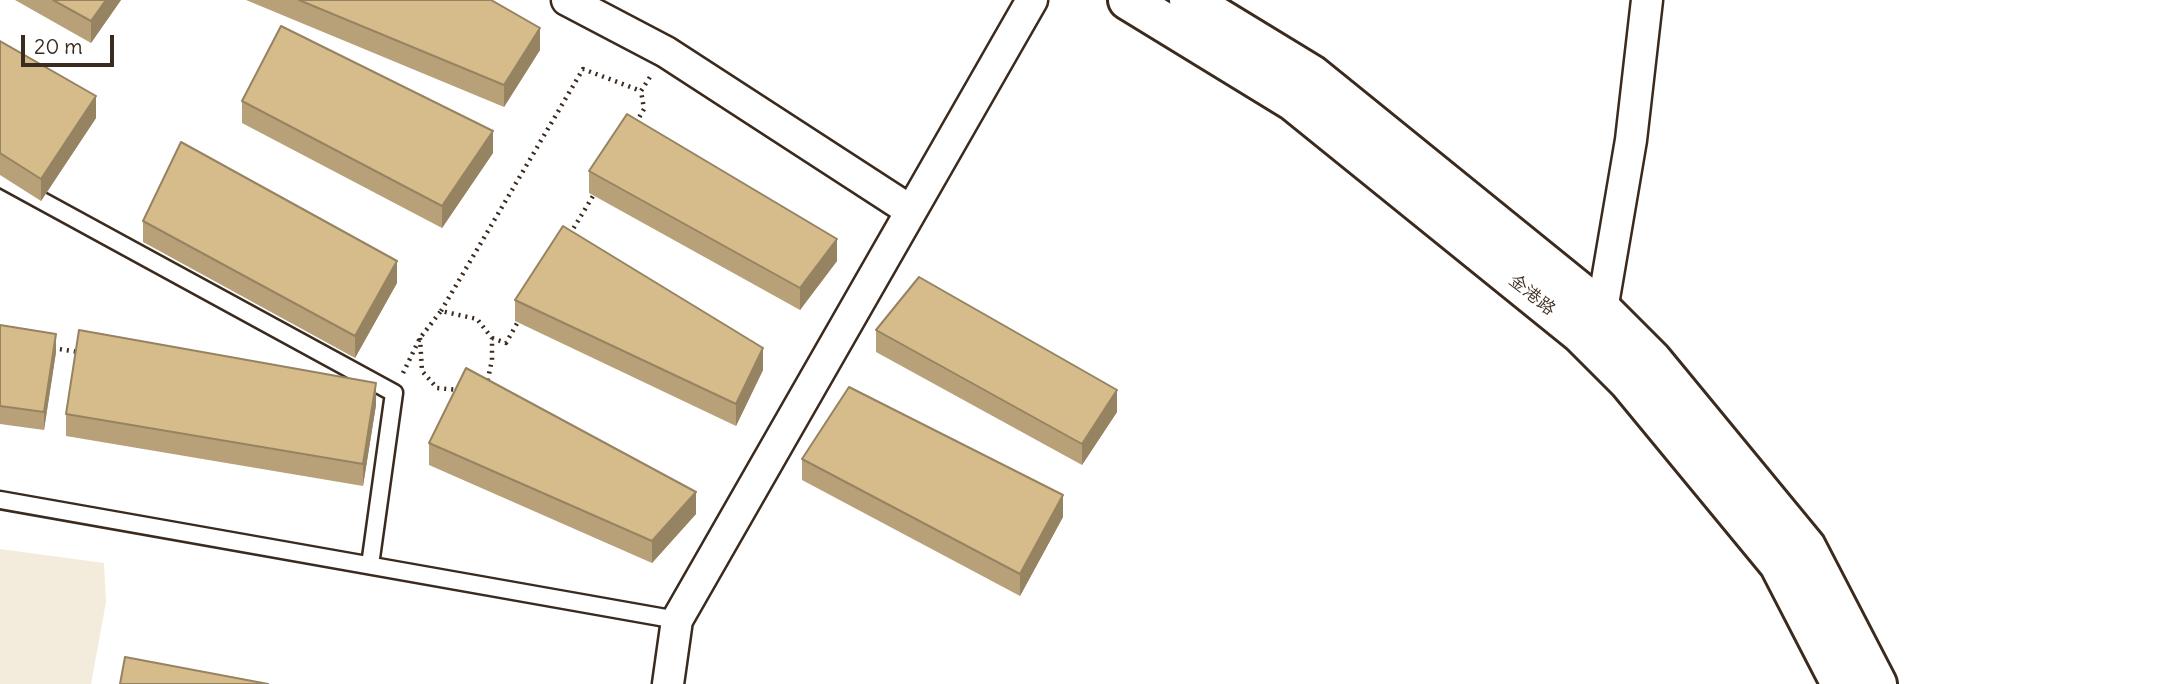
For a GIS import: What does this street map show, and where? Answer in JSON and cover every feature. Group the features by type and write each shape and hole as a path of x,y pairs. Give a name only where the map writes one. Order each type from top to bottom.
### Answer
{"main road":[{"name":"金港路","path":"1128,0 1293,101 1591,322 1652,360 1806,547 1877,684"},
{"name":"金港路","path":"1189,0 1311,75 1591,322 1628,381 1779,564 1841,684"}],"street":[{"path":"567,0 666,52 911,211"},
{"path":"668,684 677,620 1032,0"},
{"path":"1591,322 1631,140 1647,0"}],"lane":[{"path":"0,178 394,393 370,565"},
{"path":"0,500 677,620"}],"path":[{"path":"630,133 644,109 641,91 666,52"},
{"path":"394,393 420,338 441,311 583,69 641,91"},
{"path":"568,238 603,179"},
{"path":"441,311 477,319 492,338 506,343 520,319"},
{"path":"420,338 422,371 437,388 461,391"},
{"path":"474,387 487,383 492,360 492,338"},
{"path":"40,346 81,353"}],"shaded area":[{"path":"0,549 104,563 106,602 91,684 0,684"}],"building":[{"path":"53,0 106,0 91,21"},
{"path":"299,0 491,0 540,28 504,85"},
{"path":"281,26 493,131 442,206 242,101"},
{"path":"0,41 96,96 41,179 0,153"},
{"path":"627,114 837,239 800,288 589,171"},
{"path":"181,142 397,261 355,336 143,221"},
{"path":"563,226 763,348 736,404 515,300"},
{"path":"919,277 1117,390 1082,444 876,330"},
{"path":"0,325 56,334 44,412 0,406"},
{"path":"79,330 376,383 363,464 66,414"},
{"path":"466,368 696,492 652,541 429,443"},
{"path":"849,387 1063,495 1020,574 802,459"},
{"path":"125,657 268,684 120,684"}]}
